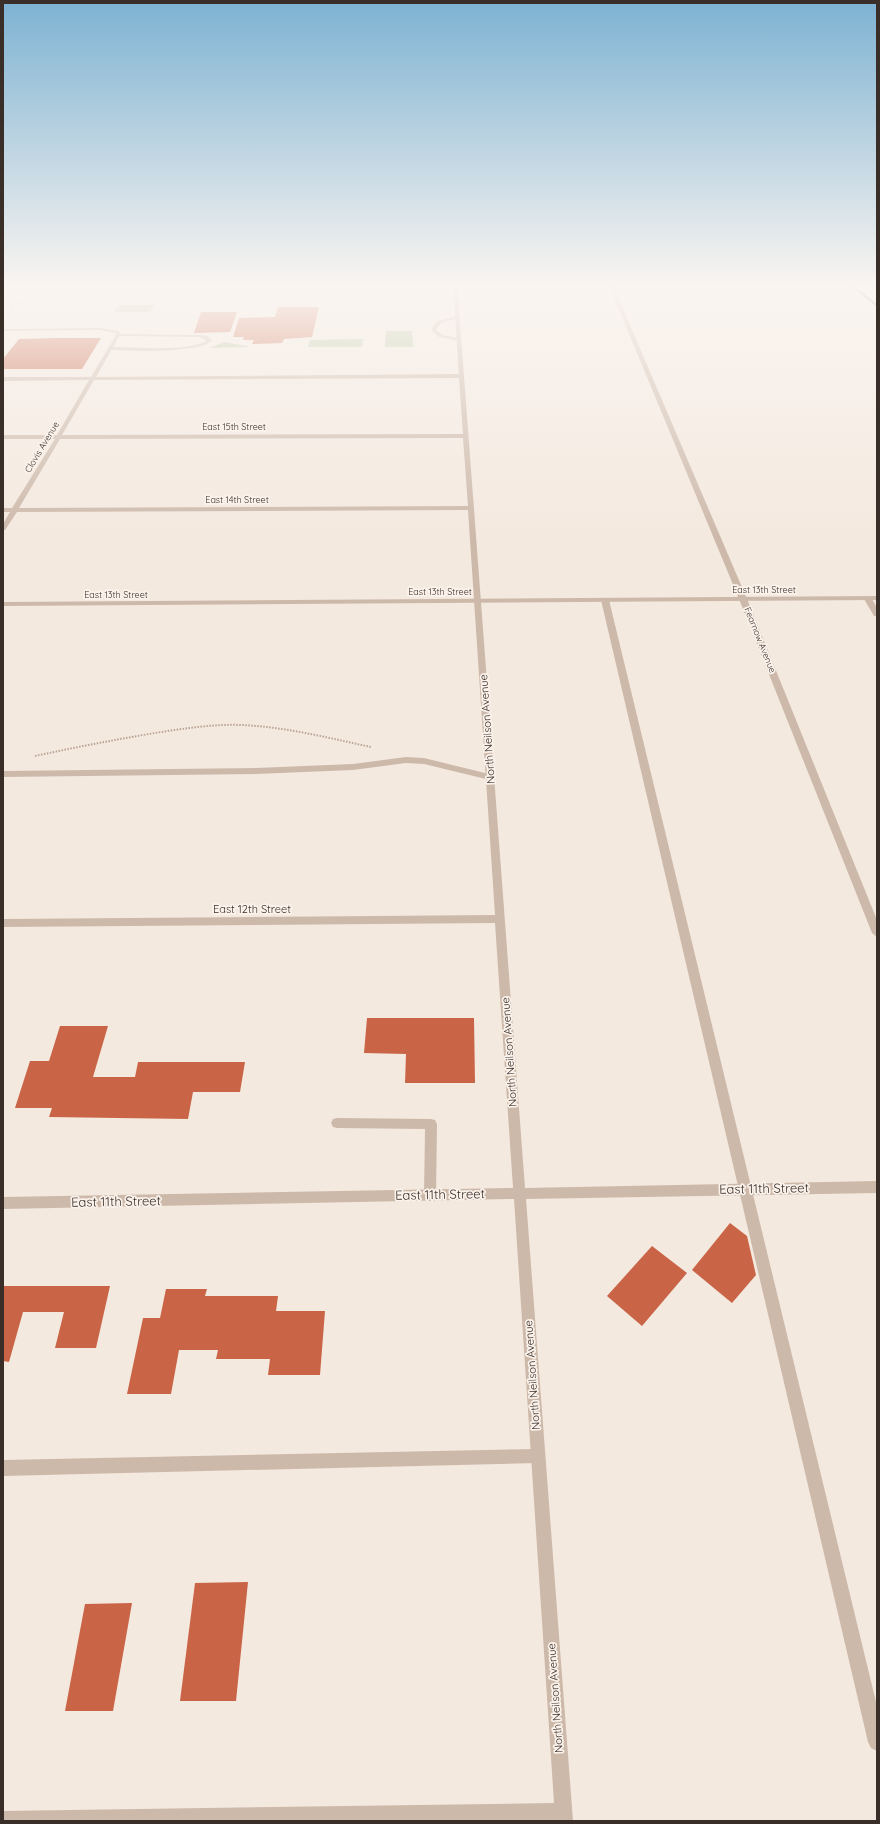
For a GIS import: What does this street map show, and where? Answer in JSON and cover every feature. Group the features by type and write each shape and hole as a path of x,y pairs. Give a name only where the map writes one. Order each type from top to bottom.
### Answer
{"street":[{"name":"Clovis Avenue","path":"3,529 98,368"},
{"name":"North Neilson Avenue","path":"461,368 563,1816"},
{"name":"Fearnow Avenue","path":"646,368 743,599 877,933"},
{"path":"3,378 462,376"},
{"name":"East 15th Street","path":"3,437 466,436"},
{"name":"East 14th Street","path":"3,510 471,508"},
{"path":"868,598 877,614"},
{"name":"East 13th Street","path":"3,604 877,598"},
{"path":"605,600 877,1742"},
{"path":"3,774 94,772 256,772 353,767 406,760 424,761 490,777"},
{"name":"East 12th Street","path":"3,923 500,919"},
{"path":"337,1123 431,1124 430,1195"},
{"name":"East 11th Street","path":"3,1203 877,1186"},
{"path":"3,1468 538,1456"},
{"path":"3,1820 563,1816"}],"path":[{"path":"35,756 122,738 220,725 278,730 319,736 375,748"}],"building":[{"path":"3,368 83,368 82,369"},
{"path":"367,1018 474,1018 475,1083 405,1083 406,1054 364,1053"},
{"path":"60,1026 108,1026 93,1077 135,1077 138,1062 245,1062 240,1092 193,1092 188,1119 49,1117 52,1108 15,1108 30,1061 49,1061"},
{"path":"730,1223 747,1236 756,1275 732,1303 692,1270"},
{"path":"652,1246 687,1273 642,1326 607,1296"},
{"path":"3,1286 110,1286 96,1348 55,1348 64,1312 23,1312 9,1362 3,1361"},
{"path":"166,1289 207,1289 205,1296 278,1296 276,1311 325,1311 320,1375 268,1375 270,1359 216,1359 218,1350 179,1350 171,1394 127,1394 143,1318 160,1318"},
{"path":"248,1582 236,1701 180,1701 195,1583"},
{"path":"132,1603 113,1711 65,1711 85,1604"}]}
